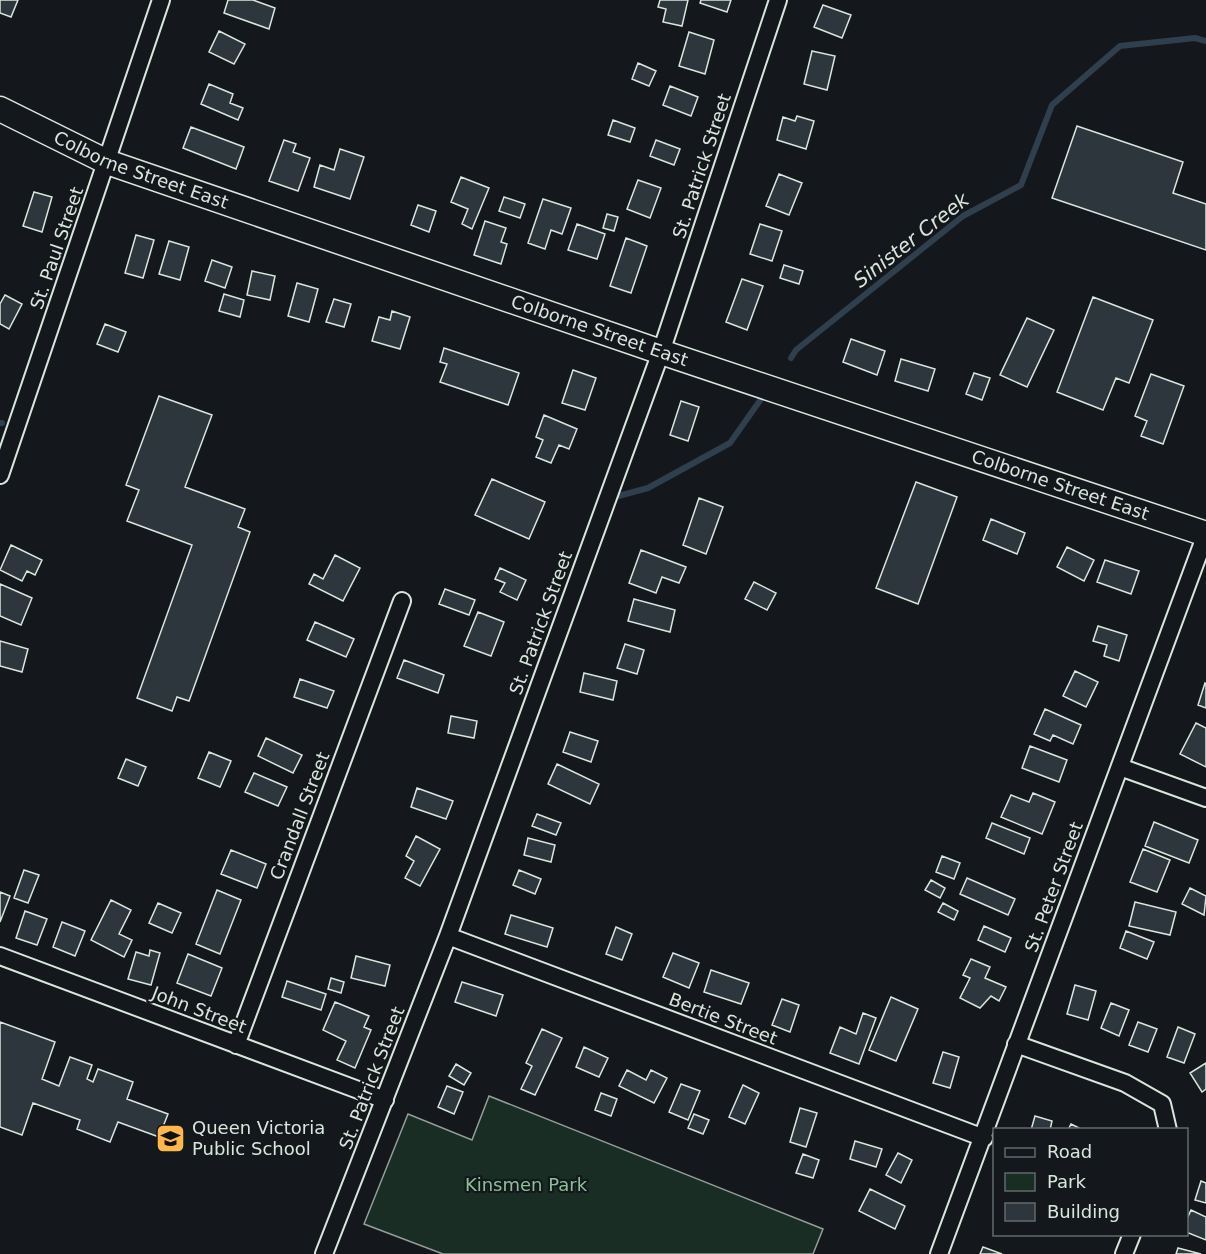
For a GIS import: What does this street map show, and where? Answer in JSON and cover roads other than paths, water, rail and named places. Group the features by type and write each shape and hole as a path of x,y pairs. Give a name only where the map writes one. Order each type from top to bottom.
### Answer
{"main road":[{"name":"Colborne Street East","path":"0,110 107,162 661,352 1206,534"}],"street":[{"name":"St. Paul Street","path":"0,475 161,0"},
{"name":"St. Patrick Street","path":"324,1254 448,936 661,352 778,0"},
{"name":"St. Peter Street","path":"939,1254 984,1138 1016,1044 1206,534"},
{"name":"Crandall Street","path":"236,1045 402,601"},
{"path":"1120,767 1206,798"},
{"name":"Bertie Street","path":"448,936 984,1138"},
{"name":"John Street","path":"0,956 385,1100"},
{"path":"1016,1044 1125,1083 1162,1104 1168,1128"},
{"path":"1124,1254 1131,1236"}],"waterway":[{"name":"Sinister Creek","path":"791,358 796,350 963,216 1021,185 1052,105 1120,46 1195,38 1206,41"},
{"name":"Sinister Creek","path":"611,498 648,488 730,443 766,392"}],"place":[{"name":"Queen Victoria Public School","path":"171,1138"}],"park label":[{"name":"Kinsmen Park","path":"526,1185"}]}
